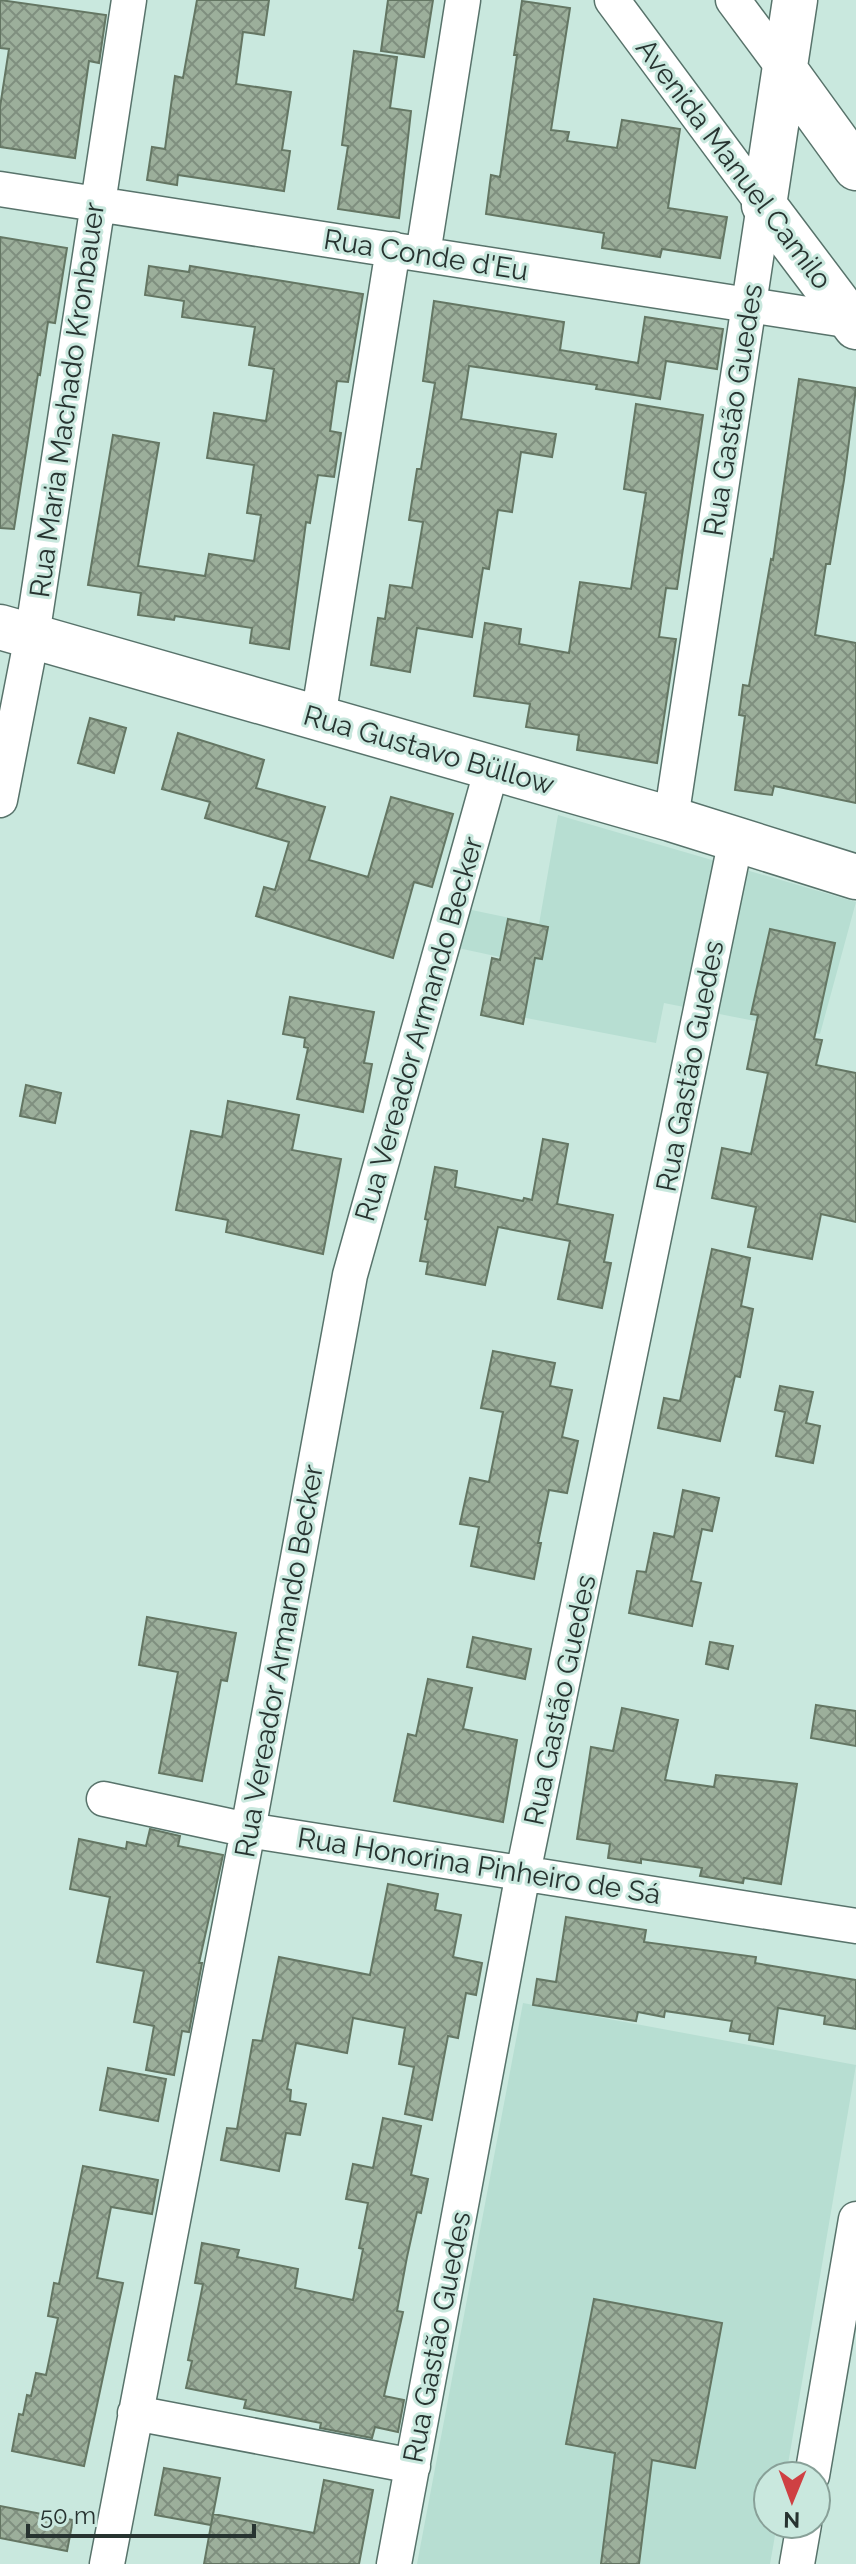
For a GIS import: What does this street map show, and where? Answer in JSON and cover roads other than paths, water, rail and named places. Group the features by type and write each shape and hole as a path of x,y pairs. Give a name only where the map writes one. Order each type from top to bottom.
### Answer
{"main road":[{"name":"Rua Gastão Guedes","path":"764,205 795,0"},
{"path":"785,70 856,168"},
{"name":"Avenida Manuel Camilo","path":"764,205 854,324"},
{"name":"Rua Gustavo Büllow","path":"16,631 671,819 856,877"}],"street":[{"name":"Rua Maria Machado Kronbauer","path":"0,800 16,631 96,202 129,0"},
{"path":"318,718 408,252 463,0"},
{"name":"Avenida Manuel Camilo","path":"612,0 764,205"},
{"path":"733,0 785,70"},
{"name":"Rua Conde d'Eu","path":"0,189 854,324"},
{"name":"Rua Gastão Guedes","path":"671,819 764,205"},
{"name":"Rua Vereador Armando Becker","path":"107,2564 248,1830 350,1275 492,768"},
{"name":"Rua Gastão Guedes","path":"394,2564 523,1873 736,839"},
{"name":"Rua Honorina Pinheiro de Sá","path":"104,1799 248,1830 856,1926"},
{"path":"815,2460 856,2219"},
{"path":"135,2413 413,2466"},
{"path":"797,2564 801,2540"}]}
